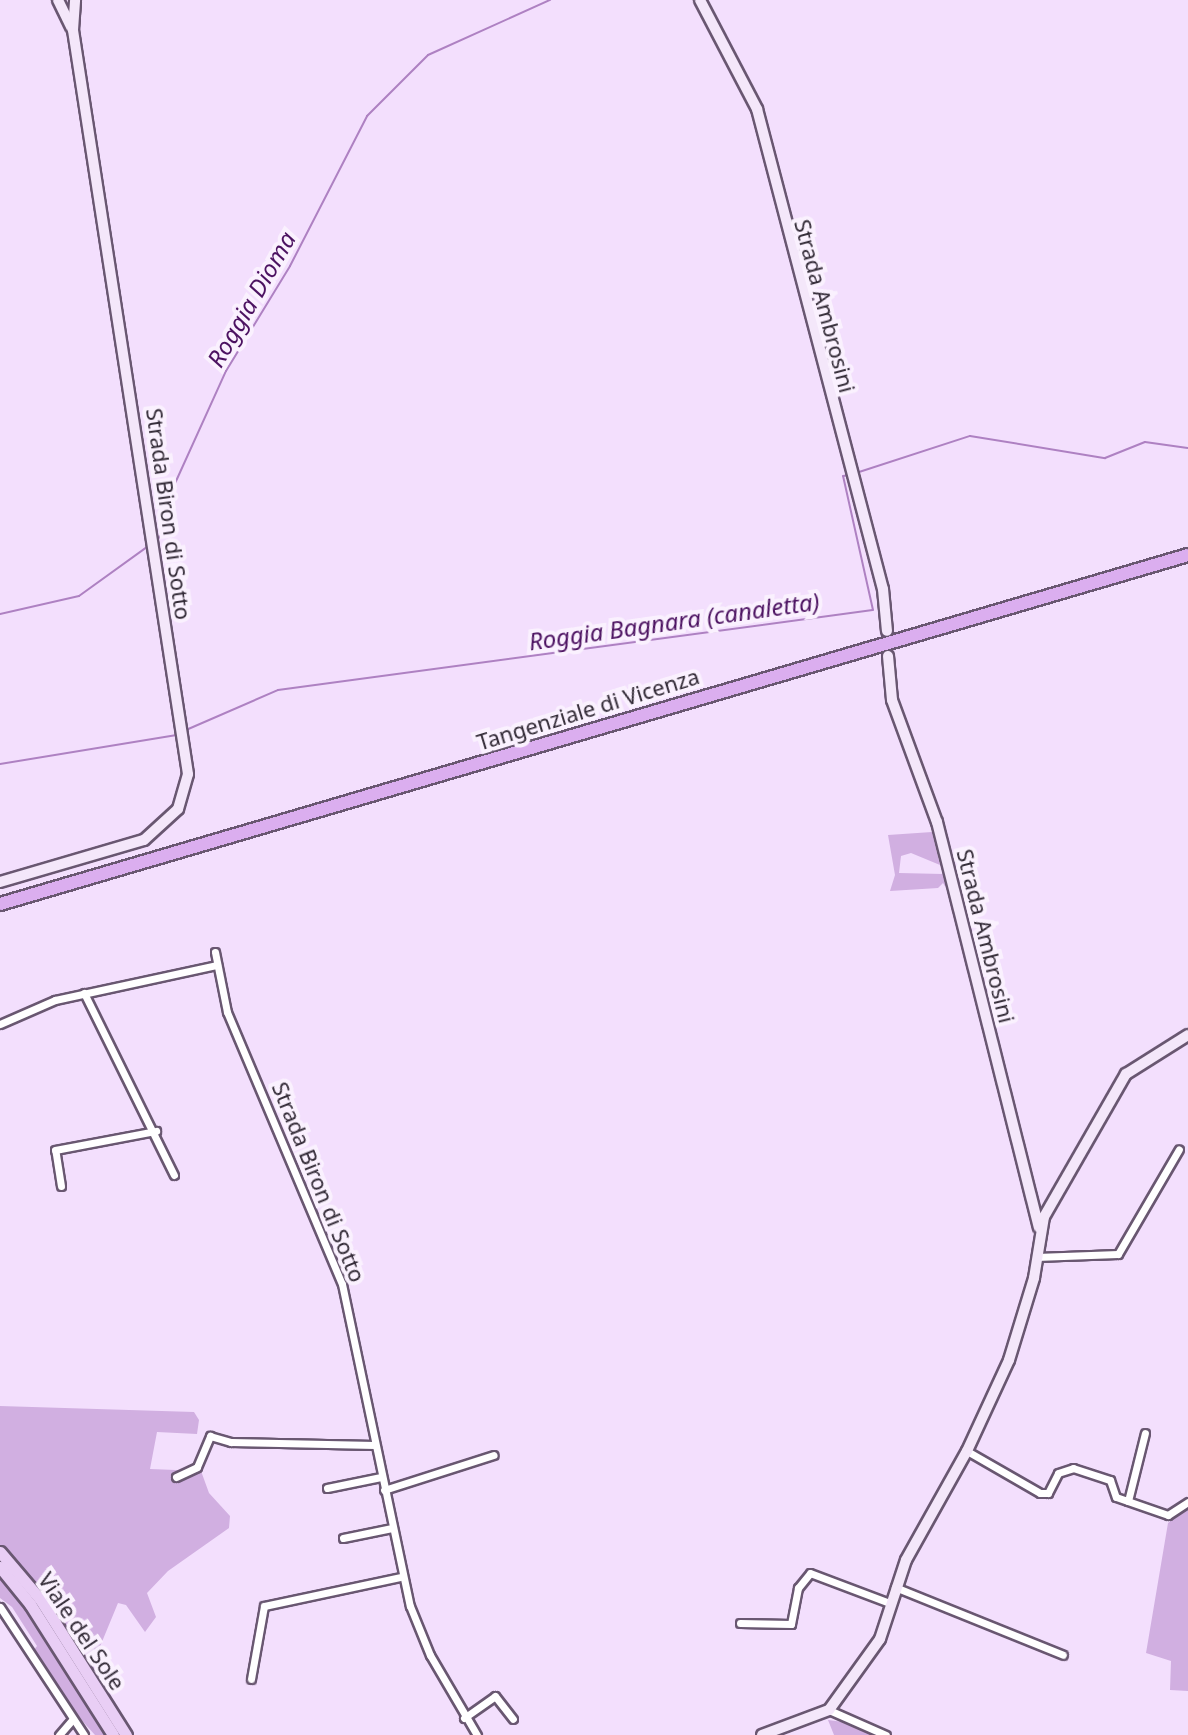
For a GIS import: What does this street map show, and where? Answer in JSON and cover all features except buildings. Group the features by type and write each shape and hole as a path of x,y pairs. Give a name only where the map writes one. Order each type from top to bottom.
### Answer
{"highway":[{"name":"Tangenziale di Vicenza","path":"0,904 1188,555"}],"main road":[{"name":"Viale del Sole","path":"0,1552 40,1599 126,1735"},
{"name":"Viale del Sole","path":"0,1567 30,1604 113,1735"}],"street":[{"name":"Strada Biron di Sotto","path":"58,0 73,30"},
{"name":"Strada Biron di Sotto","path":"0,882 144,840 178,809 188,774 73,30 75,0"},
{"name":"Strada Ambrosini","path":"700,0 757,109 883,589 887,631"},
{"name":"Strada Ambrosini","path":"888,656 892,700 937,822 1039,1229"},
{"name":"Strada Biron di Sotto","path":"215,952 227,1012 342,1284 400,1577 430,1655 464,1718 477,1735"},
{"path":"0,1024 40,1004 217,965"},
{"path":"84,993 156,1131 174,1175"},
{"path":"762,1735 829,1710 880,1639 894,1587 967,1451 1011,1352 1036,1257 1039,1229 1126,1074 1188,1035"},
{"path":"61,1186 55,1150 156,1131"},
{"path":"1036,1257 1118,1254 1179,1149"},
{"path":"1128,1501 1145,1433"},
{"path":"176,1477 197,1467 210,1436 231,1442 375,1445"},
{"path":"967,1451 1040,1493 1048,1493 1058,1473 1079,1468 1110,1480 1116,1497 1168,1515 1188,1502"},
{"path":"384,1490 494,1455"},
{"path":"327,1488 381,1477"},
{"path":"343,1538 392,1528"},
{"path":"740,1623 791,1624 798,1588 810,1573 890,1603"},
{"path":"251,1679 264,1606 400,1577"},
{"path":"894,1587 1063,1655"},
{"path":"0,1607 84,1735"},
{"path":"464,1718 495,1696 513,1719"},
{"path":"829,1710 886,1735"},
{"path":"59,1735 73,1719"}],"shaded area":[{"path":"932,832 940,865 911,853 901,856 899,873 943,874 946,888 943,883 938,888 890,891 895,875 888,835"},
{"path":"0,1406 194,1412 199,1420 197,1434 157,1432 150,1469 201,1471 209,1493 230,1516 229,1528 168,1571 147,1593 156,1617 145,1632 126,1605 118,1603 99,1649 110,1670 97,1690 40,1599 0,1552"},
{"path":"1188,1506 1188,1691 1170,1690 1171,1661 1146,1653 1168,1523"},
{"path":"0,1575 35,1619 109,1735 95,1735 66,1703 33,1651 37,1646 12,1607 0,1598"},
{"path":"828,1720 851,1723 874,1735 834,1735"}],"waterway":[{"name":"Roggia Dioma","path":"156,541 168,527 172,490 226,371 290,266 367,116 428,55 550,0"},
{"name":"Roggia Bagnara (canaletta)","path":"856,473 970,436 1105,458 1145,442 1188,448"},
{"name":"Roggia Bagnara (canaletta)","path":"186,730 278,690 873,610 843,476 850,475"},
{"name":"Roggia Dioma","path":"0,614 79,596 147,547"},
{"name":"Roggia Bagnara (canaletta)","path":"0,764 177,735"}]}
